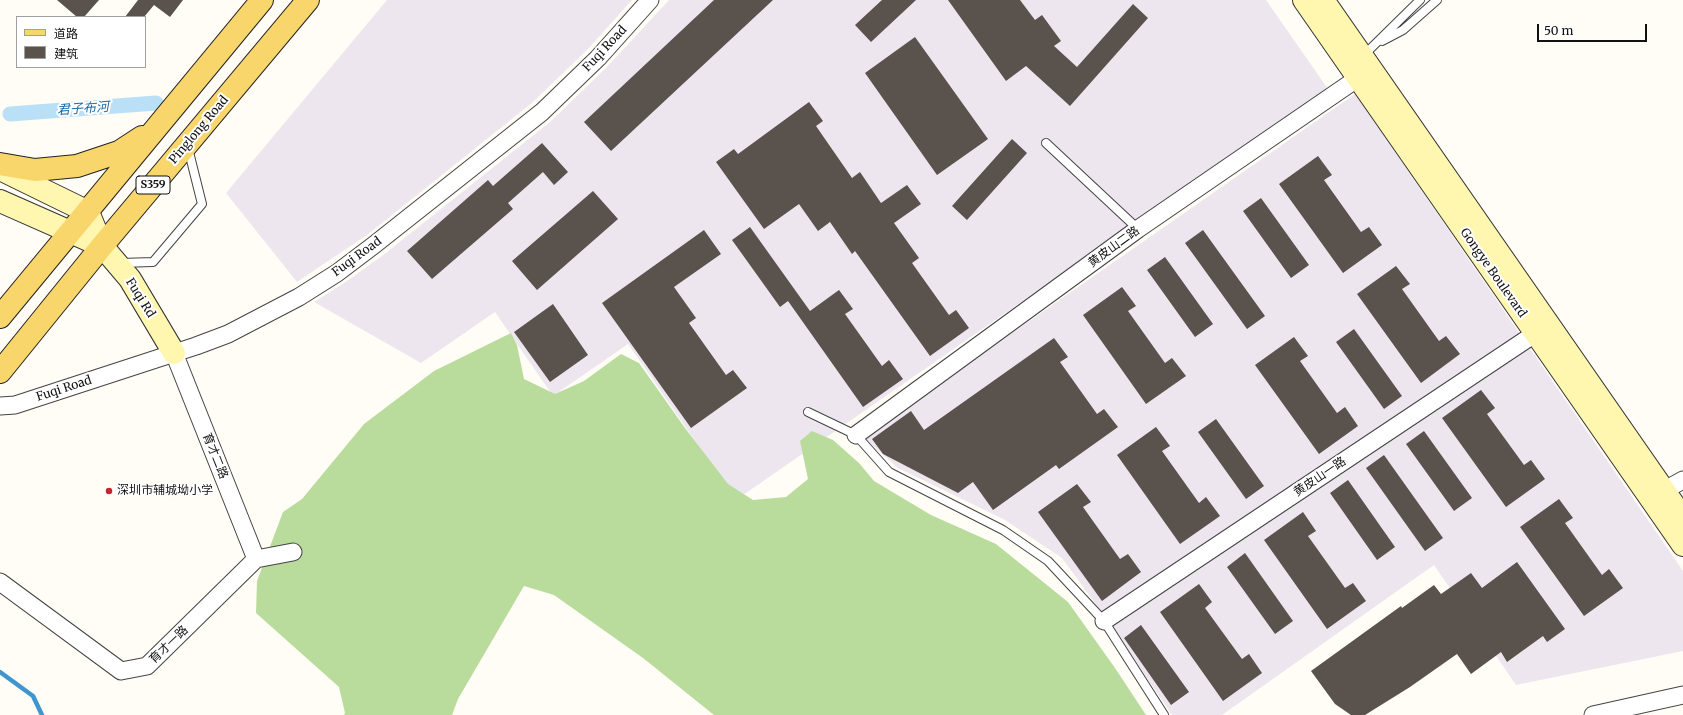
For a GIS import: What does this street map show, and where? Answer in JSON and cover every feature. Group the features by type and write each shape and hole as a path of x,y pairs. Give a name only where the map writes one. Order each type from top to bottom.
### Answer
{"main road":[{"name":"S359","path":"0,317 262,0"},
{"name":"Pinglong Road","path":"0,372 102,246 308,0"},
{"path":"0,164 35,170 77,166 98,160 119,152 139,140 167,116"}],"street":[{"name":"Fuqi Road","path":"0,406 15,405 228,334 263,317 336,272 374,246 542,112 598,58 650,0"},
{"name":"Gongye Boulevard","path":"1304,0 1536,333 1657,494 1683,518"},
{"name":"Gongye Boulevard","path":"1323,0 1368,51 1657,494 1683,545"},
{"path":"1358,78 1368,51"},
{"name":"黄皮山二路","path":"856,435 1138,229 1358,78"},
{"path":"0,169 88,212 102,246"},
{"path":"0,201 102,246"},
{"name":"Fuqi Rd","path":"102,246 130,280 174,353"},
{"name":"黄皮山一路","path":"1104,621 1536,333"},
{"name":"育才二路","path":"174,353 256,559"},
{"path":"1657,494 1683,480"},
{"path":"256,559 293,552"},
{"name":"育才一路","path":"0,582 122,671 147,666 256,559"},
{"path":"1592,715 1683,695"},
{"path":"1642,715 1683,705"}],"lane":[{"path":"1368,51 1420,0"},
{"path":"1368,51 1403,30 1437,0"},
{"path":"1046,143 1138,229"},
{"path":"115,263 153,262 202,204 187,145"},
{"path":"808,412 856,435 890,472 1003,530 1048,561 1104,621 1164,715"}],"shaded area":[{"path":"387,0 632,0 588,49 533,102 367,235 297,282 226,193"},
{"path":"669,0 1266,0 1328,89 736,500 628,344 553,396 495,312 421,363 314,302 382,256 550,122 607,67"},
{"path":"1355,94 1683,571 1683,651 1516,685 1434,565 1222,715 1172,715 1113,628 1062,558 1005,520 898,468 863,437"}],"green space":[{"path":"511,333 517,345 524,379 555,394 584,381 621,354 639,363 685,428 728,484 753,500 786,497 808,479 800,441 812,431 833,440 859,463 874,481 931,515 996,544 1068,602 1146,715 714,715 643,658 554,595 524,586 458,699 452,715 344,715 345,713 339,687 256,613 257,581 283,512 302,499 364,424 434,371"}],"building":[{"path":"57,0 99,0 85,16 76,16"},
{"path":"138,0 183,0 170,17 154,5 145,16 126,16"},
{"path":"714,0 773,0 611,151 584,122"},
{"path":"882,0 916,0 871,42 855,25"},
{"path":"948,0 1020,0 1035,20 1042,15 1061,41 1054,46 1077,67 1133,4 1148,18 1070,106 1026,66 1006,81"},
{"path":"915,37 988,139 937,175 865,73"},
{"path":"809,102 823,121 816,126 852,178 860,172 881,203 907,185 921,204 894,223 919,258 912,263 949,315 956,310 969,328 930,356 855,251 852,254 830,222 818,231 799,204 764,229 716,162 734,149 738,154"},
{"path":"1012,139 1027,153 967,220 952,206"},
{"path":"542,143 568,172 554,185 543,172 508,203 513,209 432,279 407,251 488,180 493,186"},
{"path":"1318,156 1332,175 1324,180 1361,232 1369,227 1382,245 1343,273 1279,184"},
{"path":"593,191 618,219 537,290 512,261"},
{"path":"1261,198 1309,265 1291,278 1243,211"},
{"path":"750,227 810,311 839,290 853,309 845,314 882,366 889,360 903,379 863,407 788,301 780,307 732,240"},
{"path":"704,230 721,254 674,287 696,318 689,323 726,375 733,370 747,388 691,428 602,303"},
{"path":"1203,230 1265,316 1247,329 1185,243"},
{"path":"1165,257 1213,324 1195,337 1147,270"},
{"path":"1396,266 1410,284 1402,289 1439,341 1446,336 1460,354 1421,383 1357,294"},
{"path":"1122,287 1136,306 1128,311 1165,363 1172,358 1186,376 1146,404 1083,315"},
{"path":"553,304 588,355 550,382 514,332"},
{"path":"1354,329 1402,396 1384,409 1336,342"},
{"path":"1294,337 1308,356 1300,361 1337,413 1345,407 1358,426 1319,454 1255,365"},
{"path":"1054,338 1068,357 1060,362 1097,414 1104,409 1118,427 1059,469 1056,465 993,510 973,482 958,493 883,454 872,439 911,411 924,430"},
{"path":"1481,390 1495,408 1487,414 1524,465 1531,460 1545,479 1506,507 1442,418"},
{"path":"1216,419 1264,486 1246,499 1198,432"},
{"path":"1156,427 1170,446 1162,451 1199,503 1206,497 1220,516 1180,544 1117,455"},
{"path":"1424,431 1472,498 1454,511 1406,444"},
{"path":"1384,455 1443,538 1425,551 1366,468"},
{"path":"1348,480 1395,547 1377,560 1330,493"},
{"path":"1077,484 1091,502 1083,507 1120,559 1128,554 1141,572 1102,601 1038,512"},
{"path":"1559,499 1573,518 1565,523 1602,575 1609,569 1623,588 1584,616 1520,527"},
{"path":"1303,512 1316,531 1308,536 1345,588 1353,583 1366,601 1327,629 1264,540"},
{"path":"1245,553 1293,621 1275,634 1227,567"},
{"path":"1517,562 1565,629 1547,642 1543,636 1507,662 1501,652 1471,674 1457,654 1410,687 1365,715 1351,715 1335,704 1311,671 1401,606 1402,608 1434,585 1441,594 1471,573 1482,588"},
{"path":"1199,584 1212,602 1205,608 1242,659 1249,654 1262,673 1223,701 1160,612"},
{"path":"1141,625 1189,692 1171,705 1124,638"}],"waterway":[{"name":"君子布河","path":"10,114 156,103"},
{"path":"0,672 33,696 42,715"}],"place":[{"name":"深圳市辅城坳小学","path":"109,491"}]}
